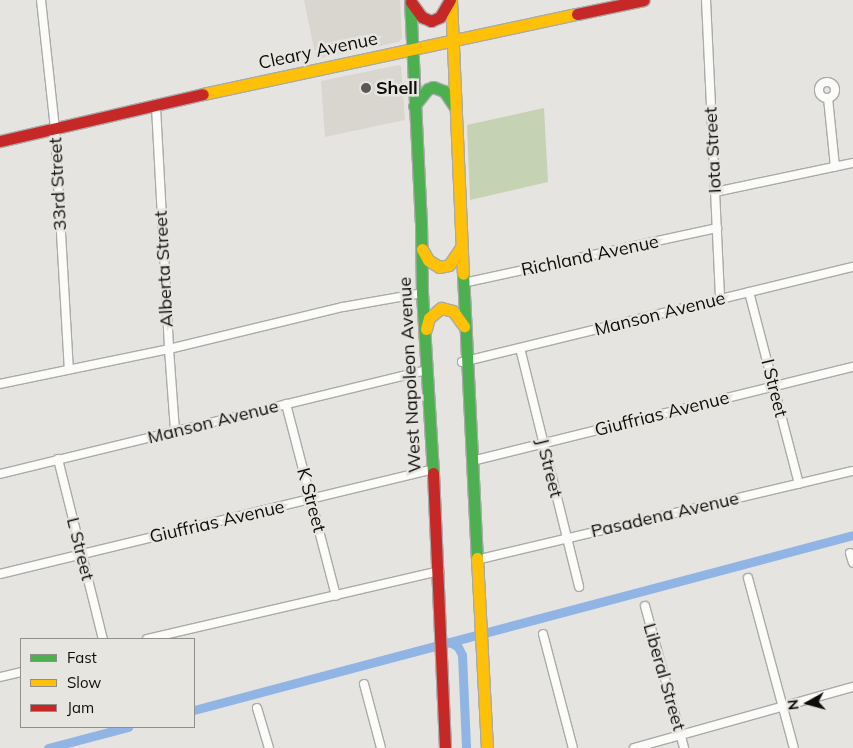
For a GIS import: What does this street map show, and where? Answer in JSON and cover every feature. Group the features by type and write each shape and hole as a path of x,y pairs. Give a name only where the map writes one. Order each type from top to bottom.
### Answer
{"main road":[{"path":"410,0 422,16 430,21 440,17 451,0"},
{"name":"West Napoleon Avenue","path":"410,0 422,293 439,571 445,748"},
{"path":"451,0 454,108 465,328 464,361 472,461 487,748"},
{"name":"Cleary Avenue","path":"1,141 156,107 267,80 644,0"},
{"path":"414,106 428,89 433,87 444,91 454,108"},
{"path":"421,248 428,260 438,267 449,265 461,247"},
{"path":"425,332 429,318 442,308 453,311 465,328"}],"street":[{"name":"33rd Street","path":"41,0 55,129 69,369"},
{"name":"Iota Street","path":"706,0 720,300"},
{"path":"828,98 835,167"},
{"name":"Alberta Street","path":"156,107 175,431"},
{"path":"715,192 853,163"},
{"name":"Richland Avenue","path":"463,283 717,228"},
{"name":"Manson Avenue","path":"464,361 853,267"},
{"name":"I Street","path":"749,292 799,484"},
{"path":"0,384 169,349 343,307 422,293"},
{"name":"J Street","path":"520,348 578,588"},
{"name":"Giuffrias Avenue","path":"472,461 853,366"},
{"name":"Manson Avenue","path":"0,474 427,370"},
{"name":"K Street","path":"286,404 336,596"},
{"name":"L Street","path":"58,459 103,638"},
{"name":"Giuffrias Avenue","path":"0,574 434,469"},
{"name":"Pasadena Avenue","path":"476,560 853,471"},
{"path":"850,553 853,563"},
{"path":"152,638 439,571"},
{"path":"748,578 794,748"},
{"name":"Liberal Street","path":"644,606 684,748"},
{"path":"543,634 572,748"},
{"path":"0,677 20,672"},
{"path":"364,684 381,748"},
{"path":"634,748 853,687"},
{"path":"257,708 269,748"}],"shaded area":[{"path":"304,0 400,0 402,38 399,42 316,59"},
{"path":"401,66 405,120 325,137 321,81"}],"green space":[{"path":"544,108 548,182 470,200 467,125"}],"waterway":[{"path":"195,710 853,535"},
{"path":"450,642 458,647 462,655 466,748"},
{"path":"48,748 124,728"}],"traffic: fast":[{"path":"410,0 421,222 422,293 433,473"},
{"path":"414,106 428,89 433,87 444,91 454,106"},
{"path":"463,274 477,558"}],"traffic: slow":[{"path":"451,0 463,274"},
{"path":"203,94 577,14"},
{"path":"422,249 428,260 439,267 449,265 461,247"},
{"path":"426,329 429,318 441,308 453,311 464,326"},
{"path":"477,558 487,748"}],"traffic: jam":[{"path":"411,2 422,17 431,21 440,17 450,0"},
{"path":"577,14 644,0"},
{"path":"0,141 203,94"},
{"path":"433,473 445,748"}],"place":[{"name":"Shell","path":"366,88"}]}
